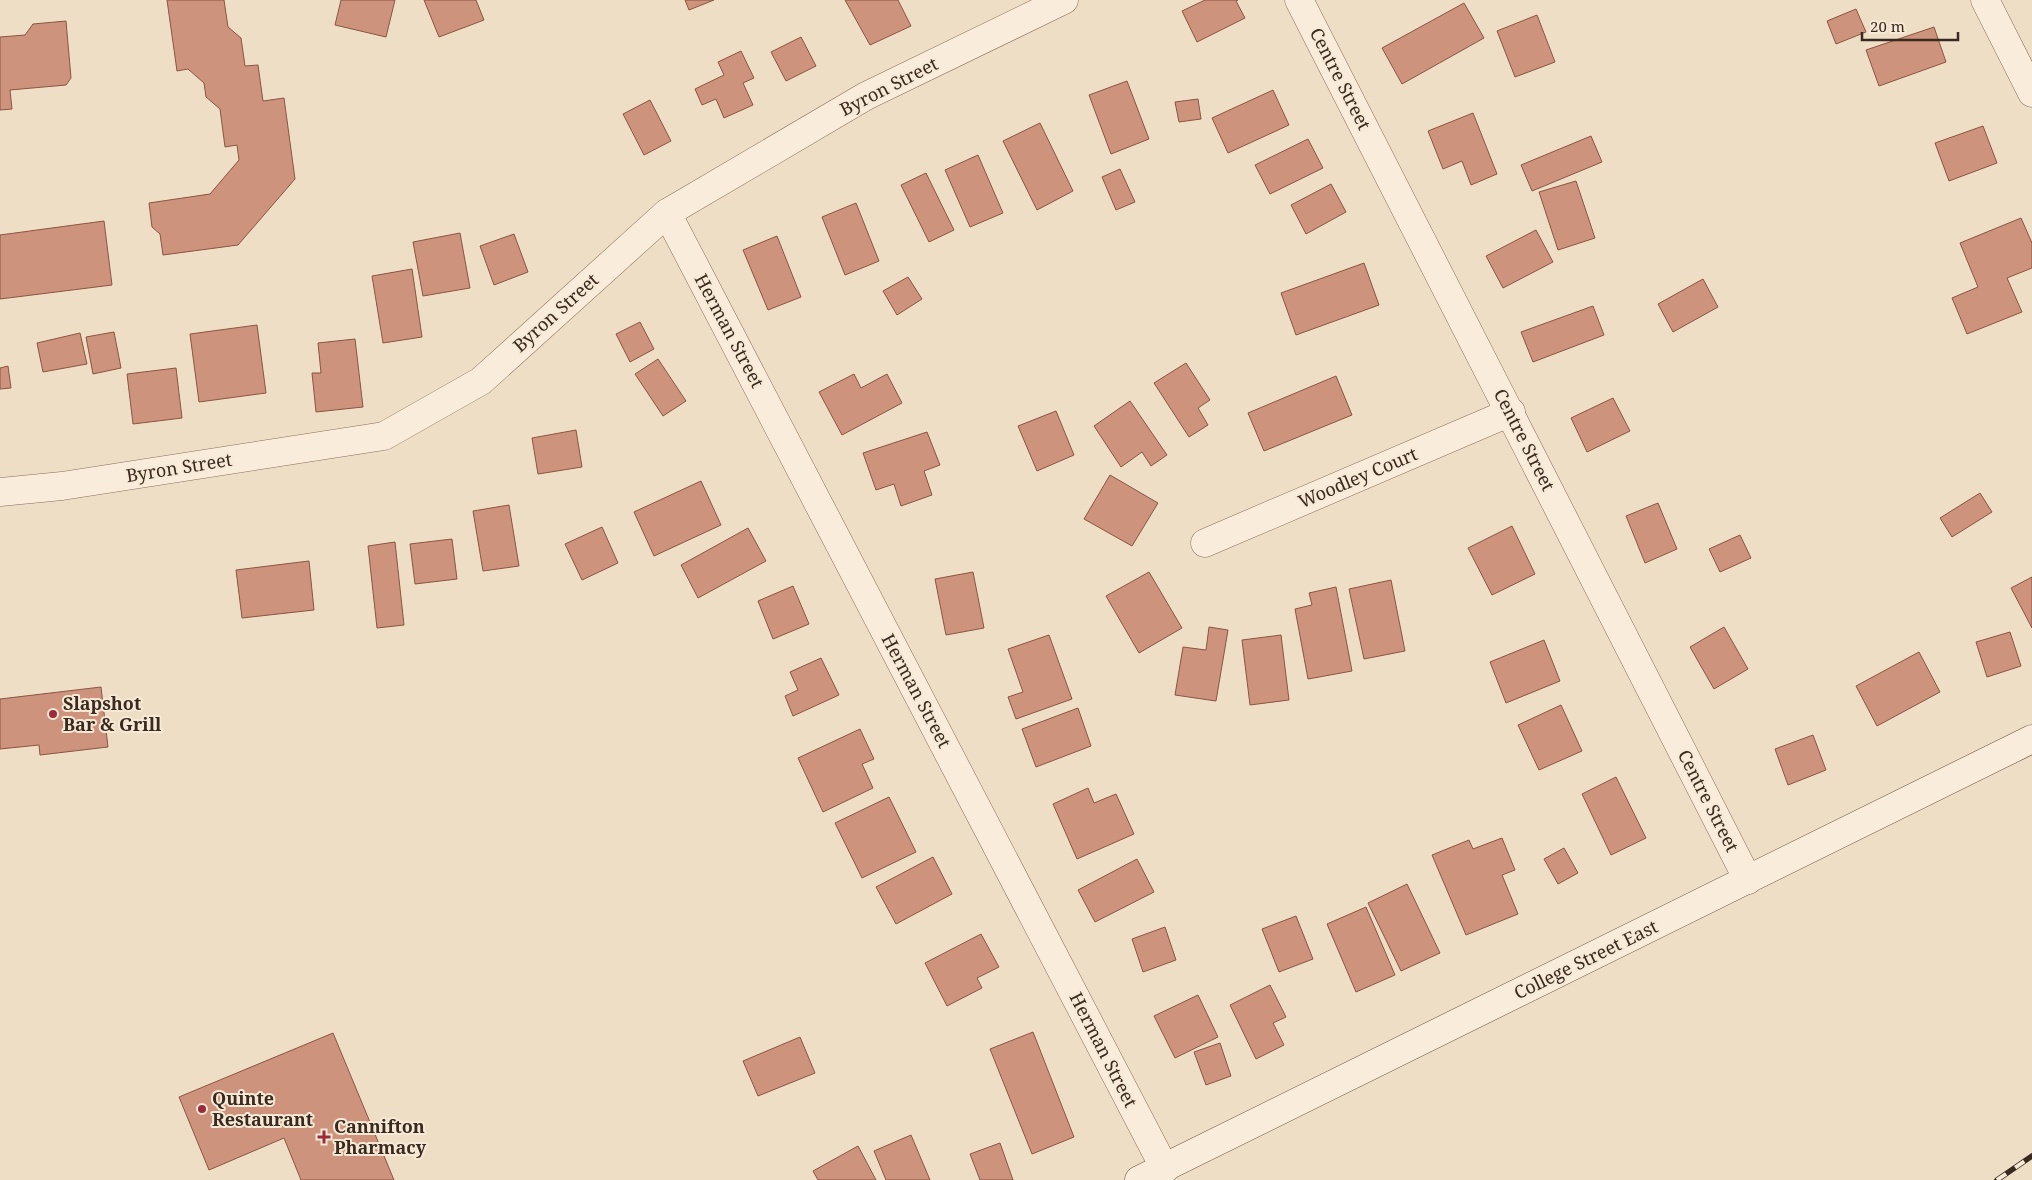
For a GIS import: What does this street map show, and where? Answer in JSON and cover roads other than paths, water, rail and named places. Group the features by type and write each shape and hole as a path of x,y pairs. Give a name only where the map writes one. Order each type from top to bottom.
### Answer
{"street":[{"name":"Byron Street","path":"0,492 62,486 384,436 481,381 667,213 866,96 1064,0"},
{"name":"Centre Street","path":"1299,0 1748,880"},
{"path":"1985,0 2032,93"},
{"name":"Herman Street","path":"667,213 1165,1169"},
{"name":"Woodley Court","path":"1205,543 1510,412"},
{"name":"College Street East","path":"1139,1180 1165,1169 2032,739"}],"railway":[{"path":"1997,1180 2032,1156"}],"place":[{"name":"Slapshot Bar & Grill","path":"53,714"},
{"name":"Quinte Restaurant","path":"202,1109"},
{"name":"Cannifton Pharmacy","path":"324,1137"}]}
